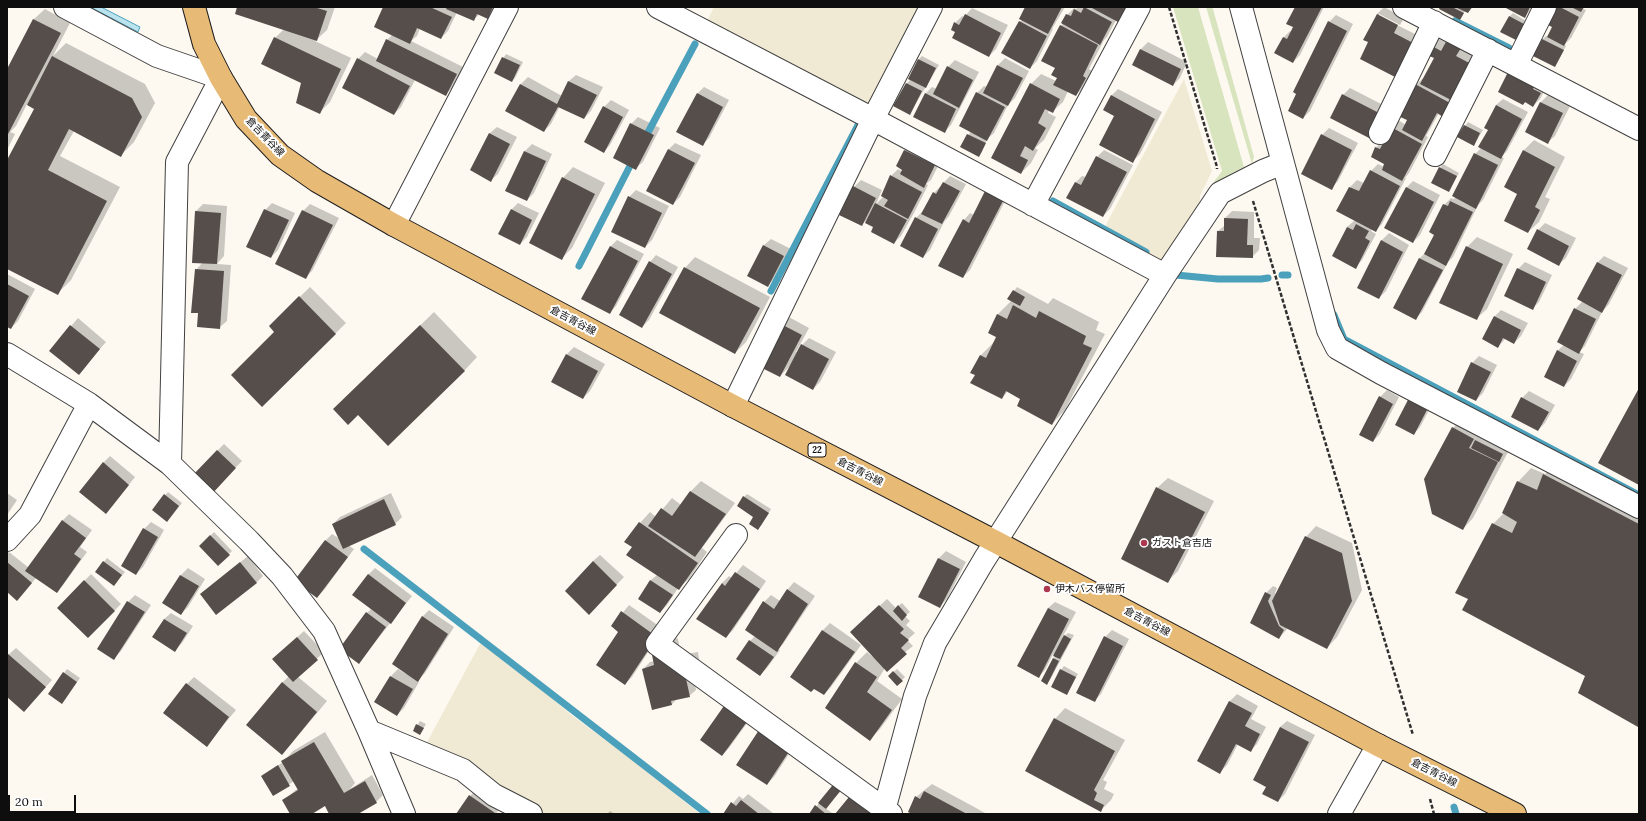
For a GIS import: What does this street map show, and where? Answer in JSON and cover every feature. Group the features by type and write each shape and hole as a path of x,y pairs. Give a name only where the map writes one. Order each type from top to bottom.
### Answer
{"main road":[{"name":"倉吉青谷線","path":"194,7 204,44 221,78 246,119 280,155 317,181 394,225 733,406 996,542 1378,745 1515,814"}],"street":[{"path":"65,7 157,56 221,78 177,162 170,464"},
{"path":"394,225 508,7"},
{"path":"658,7 873,119 1165,275"},
{"path":"733,406 873,119 931,7"},
{"path":"1033,205 1139,7"},
{"path":"1241,7 1328,330 1337,348 1381,373 1639,507"},
{"path":"1516,65 1545,7"},
{"path":"1412,9 1434,22 1639,129"},
{"path":"1380,133 1434,22"},
{"path":"1435,155 1488,50"},
{"path":"736,535 657,644 886,813 914,696 934,643 1165,275 1220,193 1263,171 1283,163"},
{"path":"7,354 90,404 170,464 249,541 282,576 324,631 370,731 404,814"},
{"path":"7,540 30,515 90,404"},
{"path":"370,731 463,770 494,795 531,814"},
{"path":"1339,814 1378,745"}],"path":[{"path":"1169,7 1217,168 1214,174"},
{"path":"1247,179 1413,735"},
{"path":"1430,799 1434,814"}],"shaded area":[{"path":"714,7 923,7 868,111 705,25"},
{"path":"1184,79 1212,171 1200,196 1199,210 1163,267 1101,234"},
{"path":"481,642 574,717 630,758 700,814 543,814 518,803 425,746"}],"green space":[{"path":"1173,7 1198,7 1244,167 1232,173 1214,186 1213,183 1222,171"},
{"path":"1206,7 1212,7 1213,9 1254,157 1252,164"}],"water":[{"path":"90,7 101,7 140,27 138,32"}],"building":[{"path":"237,7 314,7 327,11 317,41 235,14"},
{"path":"383,7 430,7 452,17 441,39 417,28 410,44 374,27"},
{"path":"447,7 493,7 488,19 477,14 474,21 446,9"},
{"path":"1025,7 1062,7 1048,34 1019,19"},
{"path":"1084,7 1112,22 1100,45 1061,23 1066,14 1071,16 1074,9 1081,13"},
{"path":"1090,7 1126,7 1118,22"},
{"path":"1295,7 1322,7 1293,63 1274,53 1283,37 1287,39 1293,27 1286,24"},
{"path":"1440,7 1452,7 1464,13 1460,20 1439,9"},
{"path":"1455,7 1472,7 1468,13"},
{"path":"1504,7 1530,7 1525,18"},
{"path":"1555,7 1560,7 1579,17 1564,46 1547,37 1552,27 1546,24"},
{"path":"1571,7 1584,7 1581,12"},
{"path":"965,14 1001,33 989,57 952,38 955,32 951,30 954,22 959,25"},
{"path":"1377,14 1398,25 1394,33 1415,44 1397,78 1360,59 1368,42 1363,40"},
{"path":"1509,16 1524,24 1516,40 1500,32"},
{"path":"33,19 61,33 7,136 7,69"},
{"path":"1019,21 1047,36 1030,69 1001,53"},
{"path":"1328,21 1347,31 1303,119 1288,111 1296,94 1293,92"},
{"path":"1060,25 1098,45 1083,76 1086,78 1076,96 1053,85 1057,78 1051,75 1055,68 1041,61"},
{"path":"274,37 341,69 320,114 296,103 301,83 261,64"},
{"path":"386,39 457,74 446,96 376,61"},
{"path":"1542,39 1564,50 1555,67 1533,56"},
{"path":"1447,40 1461,48 1456,56 1473,65 1453,101 1420,84 1434,58 1427,55 1432,46 1441,51"},
{"path":"1140,49 1181,69 1173,86 1132,65"},
{"path":"52,56 132,98 142,117 121,157 69,129 48,170 107,201 58,295 7,269 7,160 34,109 27,105"},
{"path":"502,57 520,65 512,82 494,73"},
{"path":"357,58 410,86 394,115 342,88"},
{"path":"918,59 936,68 926,88 908,79"},
{"path":"997,65 1023,78 1008,106 983,93"},
{"path":"947,66 973,80 959,108 933,94"},
{"path":"1509,70 1535,85 1533,89 1541,93 1533,107 1525,102 1523,105 1498,92"},
{"path":"568,81 597,95 584,119 558,107 544,132 505,111 520,84 557,104"},
{"path":"906,83 922,91 910,115 893,106"},
{"path":"1030,83 1060,99 1053,113 1045,109 1038,123 1046,128 1033,151 1025,146 1020,156 1028,160 1021,174 991,158"},
{"path":"1415,84 1450,103 1443,117 1437,113 1422,141 1402,130 1407,120 1398,116"},
{"path":"976,92 1005,107 987,141 959,126"},
{"path":"697,93 723,107 703,146 676,132"},
{"path":"925,93 956,109 945,133 913,117"},
{"path":"1342,94 1381,114 1369,138 1330,118"},
{"path":"1111,95 1155,119 1133,163 1099,145 1114,116 1103,110"},
{"path":"1540,102 1563,113 1548,144 1525,132"},
{"path":"1496,105 1522,119 1501,159 1478,147 1488,130 1484,128"},
{"path":"603,106 623,117 604,153 584,142"},
{"path":"630,123 654,135 636,170 613,158"},
{"path":"1464,125 1480,133 1474,146 1457,137"},
{"path":"1391,127 1422,144 1402,181 1382,170 1384,164 1371,157 1375,147 1380,149"},
{"path":"489,133 510,144 491,182 470,170"},
{"path":"967,134 986,143 979,157 960,147"},
{"path":"1321,134 1352,150 1332,190 1301,174"},
{"path":"668,149 695,163 673,205 646,191"},
{"path":"904,150 935,165 924,188 900,174 902,170 896,166"},
{"path":"1523,150 1555,167 1535,207 1540,210 1528,233 1504,221 1517,194 1504,187"},
{"path":"524,151 546,161 527,201 505,191"},
{"path":"1474,153 1498,165 1476,209 1452,196"},
{"path":"1096,156 1127,172 1103,217 1066,198 1075,182 1081,185"},
{"path":"1439,167 1457,176 1449,192 1431,183"},
{"path":"1370,170 1400,186 1376,232 1336,211 1349,187 1359,191"},
{"path":"890,175 922,192 908,219 884,206 888,200 881,196"},
{"path":"562,177 595,194 562,260 529,243"},
{"path":"943,182 960,191 942,224 921,214 933,192 936,194"},
{"path":"853,186 876,198 862,226 839,215"},
{"path":"1406,187 1434,202 1413,243 1384,228"},
{"path":"986,189 1004,199 963,278 938,266 963,219 969,223"},
{"path":"628,196 662,213 645,248 611,232"},
{"path":"1450,201 1473,212 1446,266 1424,254 1434,235 1429,232 1443,204 1448,206"},
{"path":"875,203 907,220 894,244 871,232 873,227 865,223"},
{"path":"264,209 289,220 271,258 246,247"},
{"path":"511,209 532,220 520,245 498,234"},
{"path":"302,210 333,225 306,279 275,264"},
{"path":"195,211 221,213 217,264 192,263"},
{"path":"915,217 938,229 923,258 900,246"},
{"path":"1224,218 1248,219 1247,245 1253,245 1253,258 1216,257 1217,231 1224,231"},
{"path":"1356,224 1369,231 1365,238 1370,241 1356,269 1332,256 1347,227 1353,230"},
{"path":"1537,229 1569,246 1559,266 1527,249"},
{"path":"1381,240 1403,252 1379,299 1357,288"},
{"path":"763,245 784,256 768,287 747,276"},
{"path":"610,246 638,261 610,314 581,299"},
{"path":"1466,246 1503,264 1477,320 1439,303"},
{"path":"1419,258 1443,270 1416,320 1393,308"},
{"path":"649,261 672,274 642,328 619,315"},
{"path":"1597,262 1622,275 1602,313 1577,299"},
{"path":"684,267 760,308 735,354 659,313"},
{"path":"1517,268 1546,282 1533,310 1504,296"},
{"path":"195,269 224,271 220,329 197,327 198,313 191,313"},
{"path":"7,284 29,296 11,329 7,327"},
{"path":"1013,290 1025,297 1020,306 1007,299"},
{"path":"299,296 336,334 262,407 231,375 274,332 269,326"},
{"path":"1013,305 1036,318 1039,311 1086,336 1083,344 1092,348 1052,425 1017,406 1020,399 1006,391 1002,399 970,383 975,375 970,373 980,355 986,358 996,337 988,333 997,314 1007,319"},
{"path":"1574,308 1596,319 1579,354 1557,342"},
{"path":"1494,316 1521,330 1514,344 1503,338 1498,348 1482,339"},
{"path":"779,323 802,335 780,377 756,365"},
{"path":"70,325 100,349 79,375 49,351"},
{"path":"420,325 465,371 388,446 358,415 348,425 333,409"},
{"path":"801,344 829,359 813,390 785,375"},
{"path":"1557,350 1577,361 1564,387 1544,377"},
{"path":"566,354 598,371 583,399 551,382"},
{"path":"1471,362 1491,372 1476,401 1457,392"},
{"path":"1639,388 1639,485 1598,463"},
{"path":"1379,396 1393,404 1373,442 1359,435"},
{"path":"1410,396 1429,406 1414,435 1395,425"},
{"path":"1521,397 1549,412 1538,431 1511,417"},
{"path":"1452,427 1474,439 1469,448 1498,462 1463,530 1432,514 1424,479"},
{"path":"1475,440 1503,454 1499,462 1471,448"},
{"path":"217,450 236,468 211,495 192,476"},
{"path":"103,462 129,485 106,514 79,492"},
{"path":"1543,474 1639,524 1638,727 1578,693 1585,676 1462,610 1468,599 1455,593 1492,523 1512,533 1517,522 1502,513 1517,481 1537,490"},
{"path":"1156,487 1205,512 1168,583 1121,559"},
{"path":"690,491 726,514 695,557 648,526 661,508 672,516"},
{"path":"164,494 179,506 167,522 152,510"},
{"path":"743,496 769,513 758,530 749,524 753,517 737,506"},
{"path":"384,499 396,525 343,549 332,524"},
{"path":"62,520 86,538 74,554 81,559 57,593 25,571"},
{"path":"639,522 698,563 679,590 626,555 632,547 624,542"},
{"path":"143,528 158,537 136,575 121,566"},
{"path":"210,535 230,555 218,566 199,546"},
{"path":"1305,536 1342,553 1352,601 1327,649 1280,625 1272,601"},
{"path":"325,540 348,557 317,598 294,581"},
{"path":"938,558 960,569 940,608 918,597"},
{"path":"103,561 122,575 114,586 95,572"},
{"path":"593,561 617,585 589,615 565,591"},
{"path":"7,562 32,583 17,601 7,592"},
{"path":"240,562 257,583 216,615 200,594"},
{"path":"735,572 760,589 726,638 696,619 722,583 725,586"},
{"path":"368,574 406,603 391,624 352,595"},
{"path":"180,575 199,586 181,615 162,603"},
{"path":"84,580 115,611 88,638 57,608"},
{"path":"650,580 673,595 660,613 638,599"},
{"path":"787,589 808,604 777,652 745,630 763,601 774,609"},
{"path":"1265,592 1271,595 1268,601 1279,626 1284,630 1279,639 1250,623"},
{"path":"127,601 145,612 114,660 97,649"},
{"path":"879,605 904,629 900,633 909,640 901,648 907,654 887,672 850,632"},
{"path":"898,605 907,615 902,621 893,611"},
{"path":"1048,608 1069,619 1039,678 1017,666"},
{"path":"621,611 657,637 625,685 596,665 618,632 611,626"},
{"path":"366,612 386,627 359,664 339,649"},
{"path":"422,616 448,634 418,682 392,664"},
{"path":"164,619 187,633 175,652 152,637"},
{"path":"822,630 855,652 824,695 814,689 811,692 790,677"},
{"path":"1064,635 1071,639 1060,659 1053,656"},
{"path":"1104,636 1123,646 1095,702 1076,693"},
{"path":"297,637 318,660 293,682 272,659"},
{"path":"749,640 774,657 760,676 736,659"},
{"path":"651,650 685,674 690,697 671,701 672,705 652,710 642,669 654,665"},
{"path":"8,654 46,687 24,712 7,697"},
{"path":"1053,658 1059,661 1047,685 1041,681"},
{"path":"855,662 877,677 867,692 892,710 870,741 825,708"},
{"path":"1060,669 1076,677 1067,695 1051,687"},
{"path":"893,671 903,681 897,686 888,676"},
{"path":"63,672 77,682 62,704 48,694"},
{"path":"390,676 413,689 397,716 374,702"},
{"path":"282,682 317,712 282,755 246,725"},
{"path":"186,683 229,717 207,747 163,713"},
{"path":"1229,701 1252,713 1245,726 1260,734 1251,752 1236,744 1220,774 1197,761"},
{"path":"726,703 749,719 722,756 700,740"},
{"path":"1054,718 1115,751 1094,790 1097,793 1094,800 1104,805 1101,812 1025,771"},
{"path":"416,724 424,728 420,735 413,731"},
{"path":"1280,727 1309,742 1278,802 1262,794 1266,787 1253,780"},
{"path":"759,730 790,750 767,785 736,765"},
{"path":"314,742 344,793 365,781 377,803 358,814 329,814 325,806 312,814 290,814 282,800 298,790 281,761"},
{"path":"278,765 290,786 273,796 261,776"},
{"path":"841,775 872,813 871,814 835,814 849,797 841,790 826,809 818,803"},
{"path":"924,791 967,814 912,814 908,812 915,796 920,799"},
{"path":"469,795 495,813 495,814 456,814"},
{"path":"741,800 759,814 723,814 731,802 736,806"},
{"path":"815,805 826,814 809,814"}],"waterway":[{"path":"1455,21 1509,48"},
{"path":"644,140 695,44"},
{"path":"771,291 858,125"},
{"path":"579,266 633,160"},
{"path":"1053,201 1146,252"},
{"path":"1176,275 1218,279 1268,278"},
{"path":"1282,275 1288,275"},
{"path":"1334,315 1344,339 1639,495"},
{"path":"364,549 707,814"},
{"path":"1454,807 1456,814"}],"place":[{"name":"ガスト倉吉店","path":"1144,543"},
{"name":"伊木バス停留所","path":"1047,589"}]}
